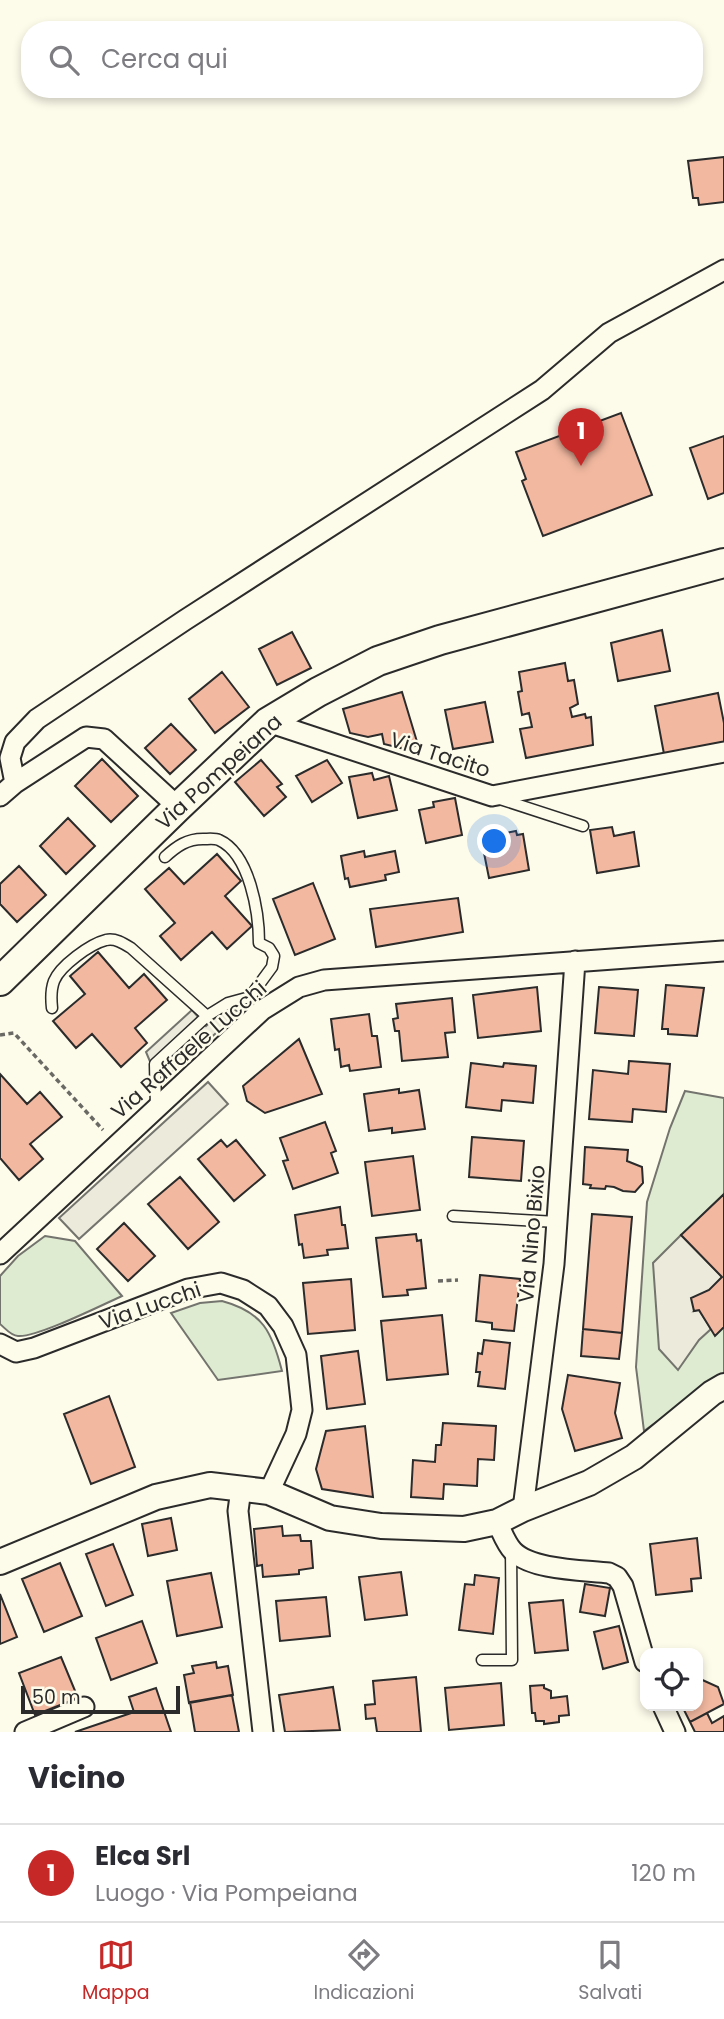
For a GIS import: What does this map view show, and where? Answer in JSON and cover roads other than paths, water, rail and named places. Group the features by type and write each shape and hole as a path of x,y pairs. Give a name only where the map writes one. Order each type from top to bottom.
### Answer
{"main road":[{"name":"Via Pompeiana","path":"0,981 268,722 318,692 378,661 440,640 724,563"}],"street":[{"path":"7,789 10,758 15,742 37,719 185,620 542,390 609,333 724,270"},
{"name":"Via Tacito","path":"268,722 492,796 724,752"},
{"path":"7,789 86,737 104,739 178,807"},
{"name":"Via Raffaele Lucchi","path":"0,1254 156,1109 256,1003 299,986 324,980 723,951"},
{"name":"Via Nino Bixio","path":"523,1509 554,1264 575,961"},
{"name":"Via Lucchi","path":"0,1344 16,1352 34,1348 188,1289 221,1283 243,1290 268,1306 283,1326 296,1355 302,1410 296,1434 270,1492"},
{"path":"0,1562 156,1497 210,1485 270,1492 330,1518 381,1526 464,1529 497,1522 589,1483 634,1457 724,1386"},
{"path":"241,1489 238,1511 263,1732"},
{"path":"497,1522 511,1550 531,1561 609,1573 617,1577 626,1595 641,1648"},
{"path":"25,1732 83,1707"},
{"path":"665,1711 675,1732"}],"lane":[{"path":"492,796 583,826"},
{"path":"156,1109 155,1064 207,1016 228,1003 256,1003 274,956 269,948 259,943 259,918 249,880 236,854 218,839 193,839 177,846 165,857"},
{"path":"52,1008 54,981 60,971 81,953 97,944 106,940 119,940 153,966 179,993 207,1016"},
{"path":"453,1216 557,1222"},
{"path":"482,1660 512,1660 511,1550"}],"place":[{"name":"Elca Srl","path":"581,466"}]}
